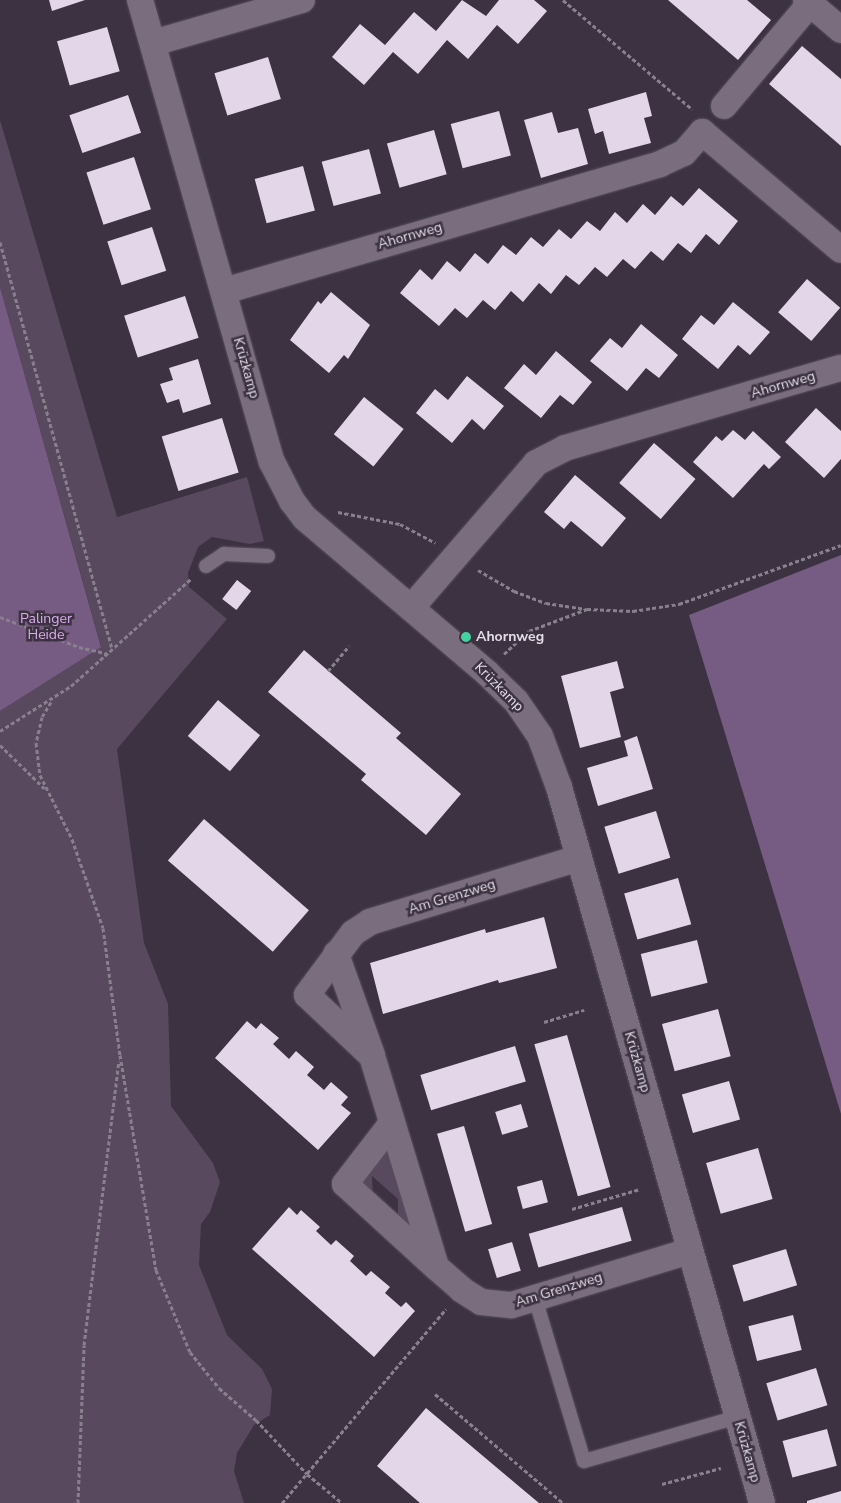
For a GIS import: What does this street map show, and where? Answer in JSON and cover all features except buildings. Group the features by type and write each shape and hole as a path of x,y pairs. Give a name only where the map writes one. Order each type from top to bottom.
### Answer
{"street":[{"name":"Krüzkamp","path":"140,0 272,462 292,501 305,518 412,608 516,701 540,736 579,858 762,1503"},
{"path":"152,43 302,0"},
{"path":"810,1 841,30"},
{"name":"Ahornweg","path":"224,290 660,164 684,153 708,119 810,1"},
{"path":"708,119 841,250"},
{"name":"Ahornweg","path":"412,608 536,464 564,448 841,368"},
{"name":"Am Grenzweg","path":"372,1056 306,995 353,932 370,922 579,858"},
{"path":"336,954 372,1056 436,1267"},
{"name":"Am Grenzweg","path":"392,1123 344,1184 462,1290 481,1302 497,1306 535,1298 690,1251"}],"lane":[{"path":"206,566 224,554 268,556"},
{"path":"535,1298 584,1461 737,1417"}],"path":[{"path":"563,0 708,119"},
{"path":"0,242 112,648"},
{"path":"328,513 347,511 393,522 442,548"},
{"path":"470,565 514,591 546,603 586,610 632,611 679,604 841,545"},
{"path":"0,731 51,702 206,566"},
{"path":"486,673 529,631 586,610"},
{"path":"0,617 78,648 106,653"},
{"path":"328,671 349,646"},
{"path":"51,702 42,717 36,743 40,775 72,839 103,928 120,1055 156,1270 174,1319 190,1352 219,1388 256,1420 307,1474 342,1503"},
{"path":"0,745 48,792"},
{"path":"544,1022 584,1010"},
{"path":"78,1503 84,1345 120,1055"},
{"path":"572,1208 640,1190"},
{"path":"282,1503 462,1290"},
{"path":"435,1394 563,1503"},
{"path":"662,1484 721,1468"}],"shaded area":[{"path":"0,120 117,517 247,477 264,541 250,544 212,537 198,547 188,573 189,587 227,619 117,749 144,943 168,1004 171,1106 213,1163 220,1182 210,1212 201,1224 199,1265 227,1335 262,1369 272,1389 270,1415 254,1425 237,1453 234,1471 244,1503 0,1503 0,711 101,646 0,287"},
{"path":"388,1146 413,1228 398,1220 398,1199 372,1176 373,1199 358,1177"}],"green space":[{"name":"Palinger Heide","path":"0,287 101,647 0,711"},
{"path":"841,555 841,1114 689,615"}],"place":[{"name":"Ahornweg","path":"466,637"}]}
